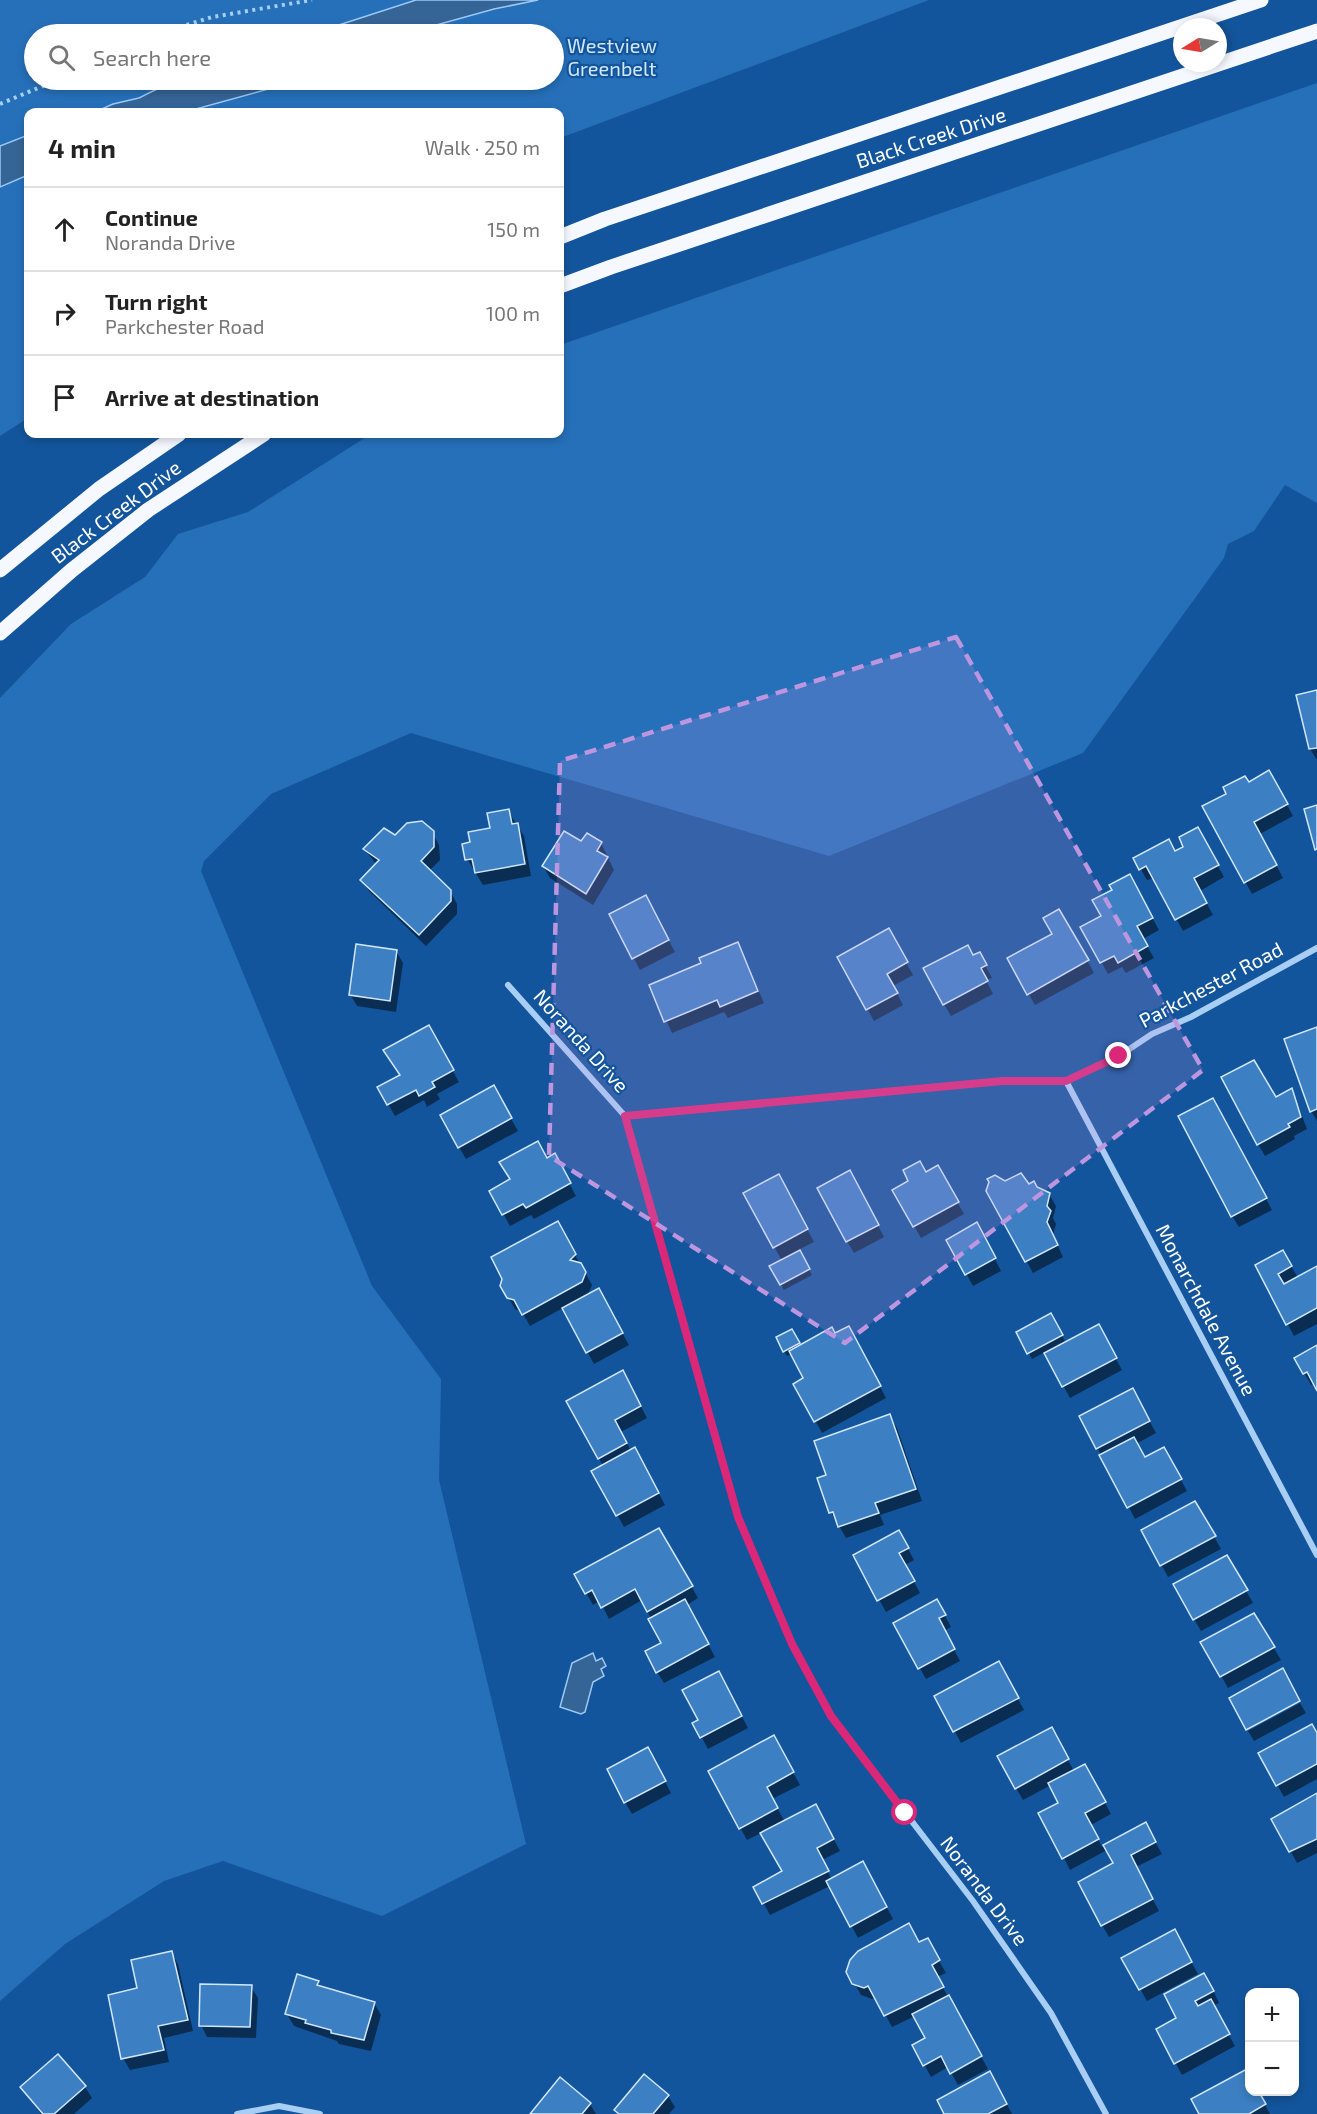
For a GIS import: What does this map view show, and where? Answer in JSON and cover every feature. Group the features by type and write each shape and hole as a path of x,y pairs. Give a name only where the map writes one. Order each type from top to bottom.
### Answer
{"main road":[{"name":"Black Creek Drive","path":"564,235 605,219 1261,0"},
{"name":"Black Creek Drive","path":"564,284 610,267 1317,32"},
{"name":"Black Creek Drive","path":"0,570 99,489 173,438"},
{"name":"Black Creek Drive","path":"0,633 72,570 148,510 258,438"}],"street":[{"name":"Parkchester Road","path":"625,1116 1003,1081 1066,1081 1119,1056 1152,1034 1191,1017 1317,948"},
{"name":"Noranda Drive","path":"508,985 625,1116 738,1517 792,1644 831,1716 973,1901 1051,2013 1106,2114"},
{"name":"Monarchdale Avenue","path":"1066,1081 1317,1555"},
{"path":"237,2114 279,2106 320,2114"}],"path":[{"path":"190,24 212,17 312,0"},
{"path":"0,104 33,90"}],"highlighted area":[{"path":"956,637 1203,1070 845,1343 549,1156 560,761"}],"green space":[{"name":"Westview Greenbelt","path":"0,0 929,0 564,137 564,108 24,108 24,421 0,436"},
{"path":"1317,83 1317,503 1285,485 1254,531 1228,544 1224,558 1083,753 829,856 411,733 271,794 204,861 201,871 372,1286 441,1379 439,1480 526,1844 382,1916 223,1861 164,1881 65,1944 0,2001 0,698 71,624 145,577 178,534 248,512 365,438 564,438 564,344"}],"shaded area":[{"path":"416,0 538,0 440,24 342,24"},
{"path":"155,90 265,90 200,108 104,108 139,98"},
{"path":"24,137 24,177 0,187 0,146"},
{"path":"593,1653 596,1661 602,1658 606,1666 601,1669 604,1676 593,1682 585,1712 581,1714 560,1707 572,1663"}],"building":[{"path":"1317,690 1317,748 1309,749 1296,695"},
{"path":"1269,770 1288,804 1254,822 1277,865 1244,883 1202,806 1226,794 1223,787 1245,776 1249,782"},
{"path":"1317,805 1317,849 1315,850 1304,809"},
{"path":"509,809 512,824 518,823 525,864 475,873 472,859 465,860 462,844 470,842 468,832 490,828 487,813"},
{"path":"422,821 434,831 434,847 421,861 451,890 451,901 419,935 360,880 379,860 363,849 384,828 395,835 407,823"},
{"path":"1198,827 1219,865 1194,878 1207,903 1175,920 1146,866 1139,870 1133,858 1169,839 1175,851 1183,847 1179,837"},
{"path":"564,831 581,841 587,833 602,842 597,851 608,857 586,894 542,866"},
{"path":"1130,874 1153,918 1137,926 1148,946 1118,963 1114,956 1100,963 1080,927 1101,916 1092,900 1112,890 1109,885"},
{"path":"646,895 669,940 632,959 609,914"},
{"path":"1059,909 1089,960 1027,995 1007,958 1052,934 1043,918"},
{"path":"889,928 908,962 887,974 898,993 866,1010 837,957"},
{"path":"738,942 758,991 720,1007 717,1000 664,1022 649,985 701,963 699,958"},
{"path":"356,944 397,950 390,1001 349,995"},
{"path":"968,945 973,955 980,952 987,965 981,968 988,981 943,1005 923,968"},
{"path":"429,1025 454,1070 432,1082 435,1087 419,1096 416,1090 387,1105 377,1087 400,1075 383,1050"},
{"path":"1317,1027 1317,1109 1310,1112 1284,1039"},
{"path":"1254,1060 1276,1097 1292,1088 1301,1117 1288,1124 1290,1127 1257,1145 1221,1077"},
{"path":"494,1085 512,1118 458,1148 440,1115"},
{"path":"1213,1098 1267,1198 1231,1217 1178,1116"},
{"path":"538,1141 547,1158 555,1153 571,1183 526,1208 523,1204 502,1215 489,1191 510,1179 499,1162"},
{"path":"920,1161 926,1172 938,1165 959,1202 913,1227 892,1190 908,1181 903,1170"},
{"path":"850,1170 879,1225 846,1242 817,1188"},
{"path":"1021,1173 1029,1184 1034,1181 1037,1187 1050,1193 1047,1206 1051,1211 1047,1222 1058,1245 1025,1262 986,1191 989,1182 987,1179 995,1175 1005,1181"},
{"path":"779,1174 808,1229 773,1248 743,1193"},
{"path":"558,1221 576,1254 570,1260 581,1263 586,1272 582,1282 522,1315 514,1300 507,1298 500,1286 502,1279 491,1257"},
{"path":"977,1222 996,1258 965,1275 946,1240"},
{"path":"800,1250 810,1269 780,1285 769,1266"},
{"path":"1283,1250 1292,1266 1278,1274 1284,1284 1317,1266 1317,1308 1286,1325 1255,1265"},
{"path":"599,1288 623,1333 586,1353 562,1308"},
{"path":"1051,1313 1063,1335 1027,1354 1016,1332"},
{"path":"1099,1324 1117,1358 1062,1387 1044,1353"},
{"path":"849,1326 881,1386 814,1422 793,1384 803,1378 789,1351 832,1327 835,1333"},
{"path":"792,1329 800,1343 783,1352 776,1337"},
{"path":"1317,1345 1317,1391 1307,1372 1303,1374 1294,1358"},
{"path":"623,1370 641,1406 615,1420 627,1443 598,1459 566,1401"},
{"path":"1133,1388 1150,1421 1096,1449 1079,1416"},
{"path":"890,1414 916,1489 875,1503 879,1513 838,1527 833,1512 829,1513 817,1478 826,1475 814,1441"},
{"path":"1134,1437 1145,1457 1164,1447 1182,1479 1127,1508 1099,1455"},
{"path":"635,1447 659,1493 616,1516 591,1471"},
{"path":"1195,1501 1216,1536 1160,1566 1141,1530"},
{"path":"659,1528 693,1586 647,1612 635,1589 601,1608 592,1590 585,1594 574,1574"},
{"path":"899,1530 909,1548 899,1553 915,1581 877,1601 853,1555"},
{"path":"1227,1555 1248,1590 1193,1620 1173,1584"},
{"path":"685,1599 709,1644 656,1673 645,1651 661,1643 648,1619"},
{"path":"937,1599 946,1615 939,1618 955,1649 918,1669 893,1623"},
{"path":"1254,1613 1275,1647 1220,1677 1200,1642"},
{"path":"999,1661 1019,1698 953,1732 934,1696"},
{"path":"1283,1668 1300,1701 1246,1730 1229,1698"},
{"path":"719,1671 742,1716 700,1738 692,1723 698,1720 682,1690"},
{"path":"1312,1724 1317,1733 1317,1764 1276,1786 1258,1753"},
{"path":"1052,1727 1069,1759 1015,1789 997,1756"},
{"path":"774,1735 794,1772 767,1787 778,1808 739,1829 708,1771"},
{"path":"648,1747 666,1781 624,1803 607,1769"},
{"path":"1085,1764 1106,1802 1085,1813 1099,1839 1062,1859 1038,1813 1058,1803 1048,1783"},
{"path":"1317,1793 1317,1839 1289,1852 1271,1819"},
{"path":"816,1804 834,1839 817,1848 829,1871 762,1904 753,1887 782,1871 760,1833"},
{"path":"1146,1822 1156,1842 1131,1855 1153,1899 1101,1926 1078,1882 1113,1863 1103,1845"},
{"path":"863,1861 887,1907 850,1927 826,1881"},
{"path":"909,1923 919,1942 928,1938 940,1960 932,1965 944,1987 884,2016 868,1986 864,1988 852,1984 846,1972 850,1960 858,1951"},
{"path":"1175,1929 1192,1962 1139,1990 1121,1958"},
{"path":"172,1951 188,2020 158,2026 164,2050 121,2059 108,1995 137,1988 131,1960"},
{"path":"1204,1973 1214,1991 1195,2001 1198,2006 1211,1999 1230,2034 1174,2064 1156,2029 1176,2018 1164,1994"},
{"path":"297,1974 319,1981 317,1985 375,2002 364,2040 331,2033 331,2030 305,2023 306,2020 285,2014"},
{"path":"200,1984 252,1985 250,2027 199,2026"},
{"path":"949,1995 982,2056 950,2074 941,2056 923,2066 912,2045 925,2038 912,2014"},
{"path":"58,2054 86,2086 54,2114 43,2114 20,2087"},
{"path":"1245,2070 1245,2096 1261,2096 1266,2104 1249,2114 1199,2114 1191,2099"},
{"path":"990,2071 1007,2104 988,2114 944,2114 937,2100"},
{"path":"644,2074 669,2095 653,2114 619,2114 614,2110"},
{"path":"560,2077 591,2103 582,2114 530,2114"}],"route":[{"path":"905,1813 831,1716 792,1644 738,1517 625,1116 1003,1081 1066,1081 1119,1056"}]}
